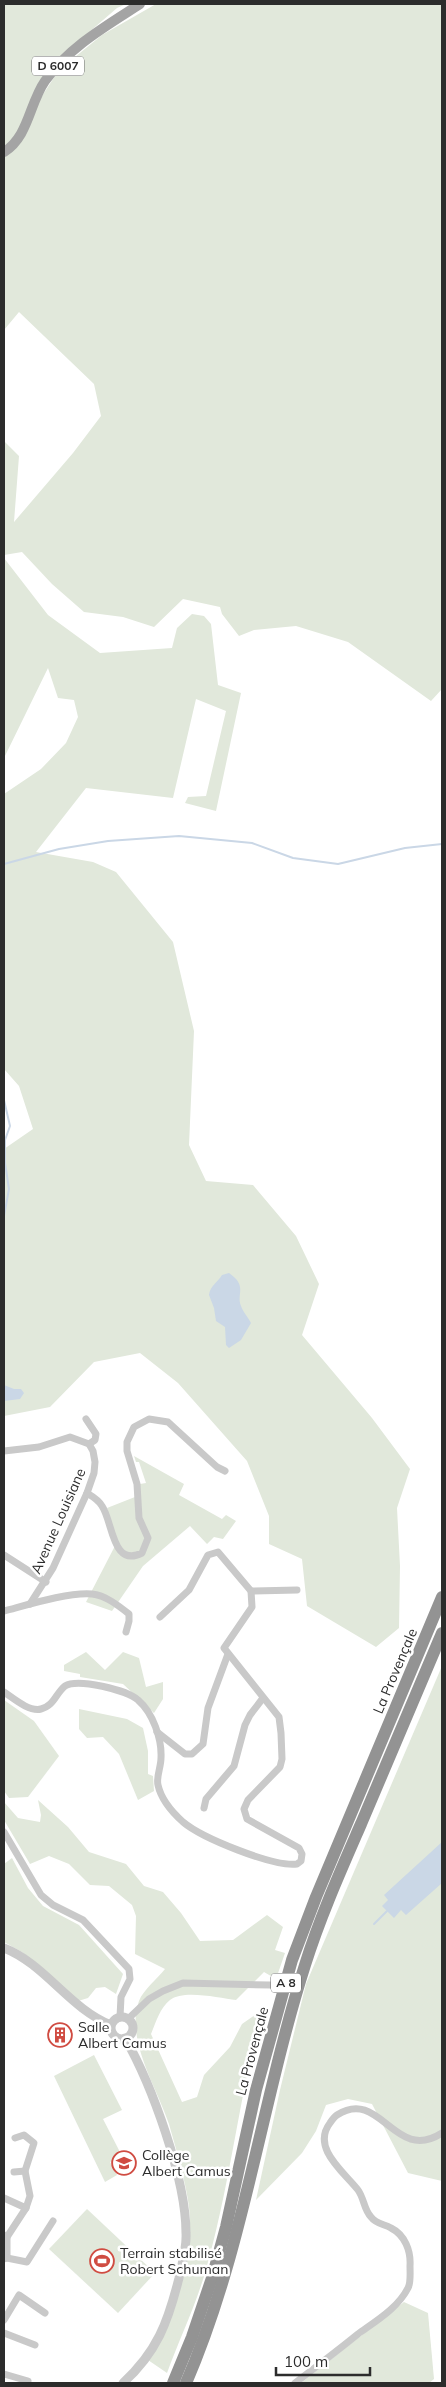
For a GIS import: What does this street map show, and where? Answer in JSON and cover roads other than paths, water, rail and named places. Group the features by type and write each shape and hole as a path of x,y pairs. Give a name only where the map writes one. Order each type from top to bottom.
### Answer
{"highway":[{"name":"La Provençale","path":"173,2383 192,2337 212,2278 226,2227 256,2090 292,1960 320,1888 442,1597"},
{"name":"La Provençale","path":"186,2383 203,2343 237,2235 270,2091 305,1963 329,1899 442,1633"}],"main road":[{"name":"D 6007","path":"4,152 19,140 40,90 51,73 87,38 140,4"}],"street":[{"name":"Avenue Louisiane","path":"30,1604 46,1582 94,1474 95,1462 89,1444 95,1440 96,1434 86,1419"},
{"path":"86,1493 101,1503 115,1542 122,1552 128,1556 136,1556 142,1553 148,1538 139,1518 137,1484 127,1450 127,1442 134,1427 149,1419 168,1422 217,1468 225,1471"},
{"path":"4,1451 39,1447 70,1437 89,1444"},
{"path":"4,1692 30,1709 40,1710 53,1703 65,1686 72,1684 114,1688 129,1693 138,1699 149,1712 157,1732 162,1757 158,1784 166,1802 183,1822 213,1839 244,1852 283,1864 296,1864 301,1861 302,1854 294,1845 247,1819 244,1809 248,1800 275,1772 282,1760 279,1717 224,1648 252,1607 251,1591 218,1552 208,1555 189,1590 160,1617"},
{"path":"4,1555 46,1582"},
{"path":"251,1591 298,1590"},
{"path":"4,1611 30,1604 93,1594 110,1601 129,1614 126,1632"},
{"path":"157,1732 185,1754 192,1754 198,1750 203,1744 208,1708 228,1654"},
{"path":"204,1808 206,1799 234,1766 245,1725 250,1714 263,1698"},
{"path":"4,1832 41,1894 54,1905 83,1920 129,1969 130,1979 121,1997 124,2018 132,2029 125,2038"},
{"path":"4,1948 34,1966 88,2012 112,2025"},
{"path":"125,2038 116,2036 112,2031 114,2020 124,2018 163,1991 183,1984 270,1984"},
{"path":"123,2383 147,2358 161,2335 172,2304 184,2253 186,2234 183,2201 170,2149 140,2067 125,2038"},
{"path":"295,2383 396,2306 410,2287 408,2247 402,2236 392,2228 374,2221 368,2215 360,2192 331,2159 324,2144 326,2128 336,2115 360,2109 370,2112 400,2135 415,2142 432,2140 442,2133"},
{"path":"15,2138 24,2135 34,2143 25,2171 30,2196 26,2208 5,2236 5,2259 27,2262 53,2221"},
{"path":"14,2172 25,2171"},
{"path":"4,2198 26,2208"},
{"path":"4,2320 20,2295 45,2313"},
{"path":"4,2333 35,2346"},
{"path":"4,2374 28,2381"}],"water":[{"path":"229,1273 240,1286 241,1306 251,1323 241,1340 229,1348 226,1345 225,1327 216,1321 209,1295 212,1287 222,1275"},
{"path":"4,1385 14,1389 21,1389 24,1393 20,1399 4,1401"},
{"path":"442,1842 442,1883 406,1915 401,1910 394,1918 382,1906 388,1900 384,1895"}],"waterway":[{"path":"4,864 59,849 108,841 179,836 252,843 293,858 338,864 405,848 442,844"},
{"path":"4,1100 10,1126 5,1140 5,1163 9,1189 4,1216"},
{"path":"374,1924 387,1911"}],"place":[{"name":"Salle Albert Camus","path":"60,2035"},
{"name":"Collège Albert Camus","path":"124,2163"},
{"name":"Terrain stabilisé Robert Schuman","path":"102,2261"}]}
